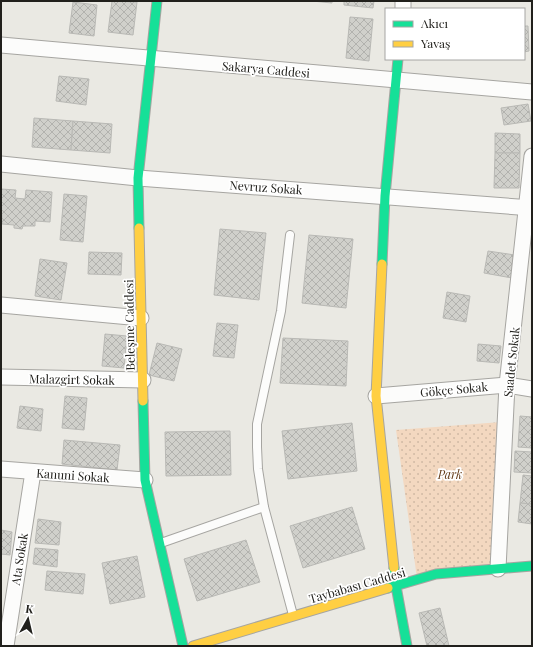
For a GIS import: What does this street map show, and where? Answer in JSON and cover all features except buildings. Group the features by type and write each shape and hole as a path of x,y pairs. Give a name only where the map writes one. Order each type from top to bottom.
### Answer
{"street":[{"name":"Beleşme Caddesi","path":"157,1 138,178 145,480 183,646"},
{"name":"Sakarya Caddesi","path":"1,45 532,92"},
{"path":"398,60 385,196 376,396 396,586 407,646"},
{"name":"Saadet Sokak","path":"498,569 508,385 525,289 532,156"},
{"name":"Nevruz Sokak","path":"1,164 138,178 529,208"},
{"path":"1,305 141,318"},
{"name":"Malazgirt Sokak","path":"1,377 143,380"},
{"name":"Gökçe Sokak","path":"376,396 508,385 532,389"},
{"name":"Kanuni Sokak","path":"1,469 145,480"},
{"name":"Ata Sokak","path":"6,646 33,472"},
{"name":"Taybabası Caddesi","path":"192,646 436,574 532,566"}],"lane":[{"path":"290,235 281,311 257,424 258,469 264,507 294,616"},
{"path":"160,544 264,507"}],"green space":[{"name":"Park","path":"501,422 491,567 417,578 396,430"}],"traffic: fast":[{"path":"139,228 138,178 157,1"},
{"path":"382,264 385,196 398,60"},
{"path":"143,401 145,480 183,646"},
{"path":"388,588 436,574 532,566"},
{"path":"394,568 407,646"}],"traffic: slow":[{"path":"139,228 143,401"},
{"path":"382,264 376,396 394,568"},
{"path":"193,646 388,588"}]}
